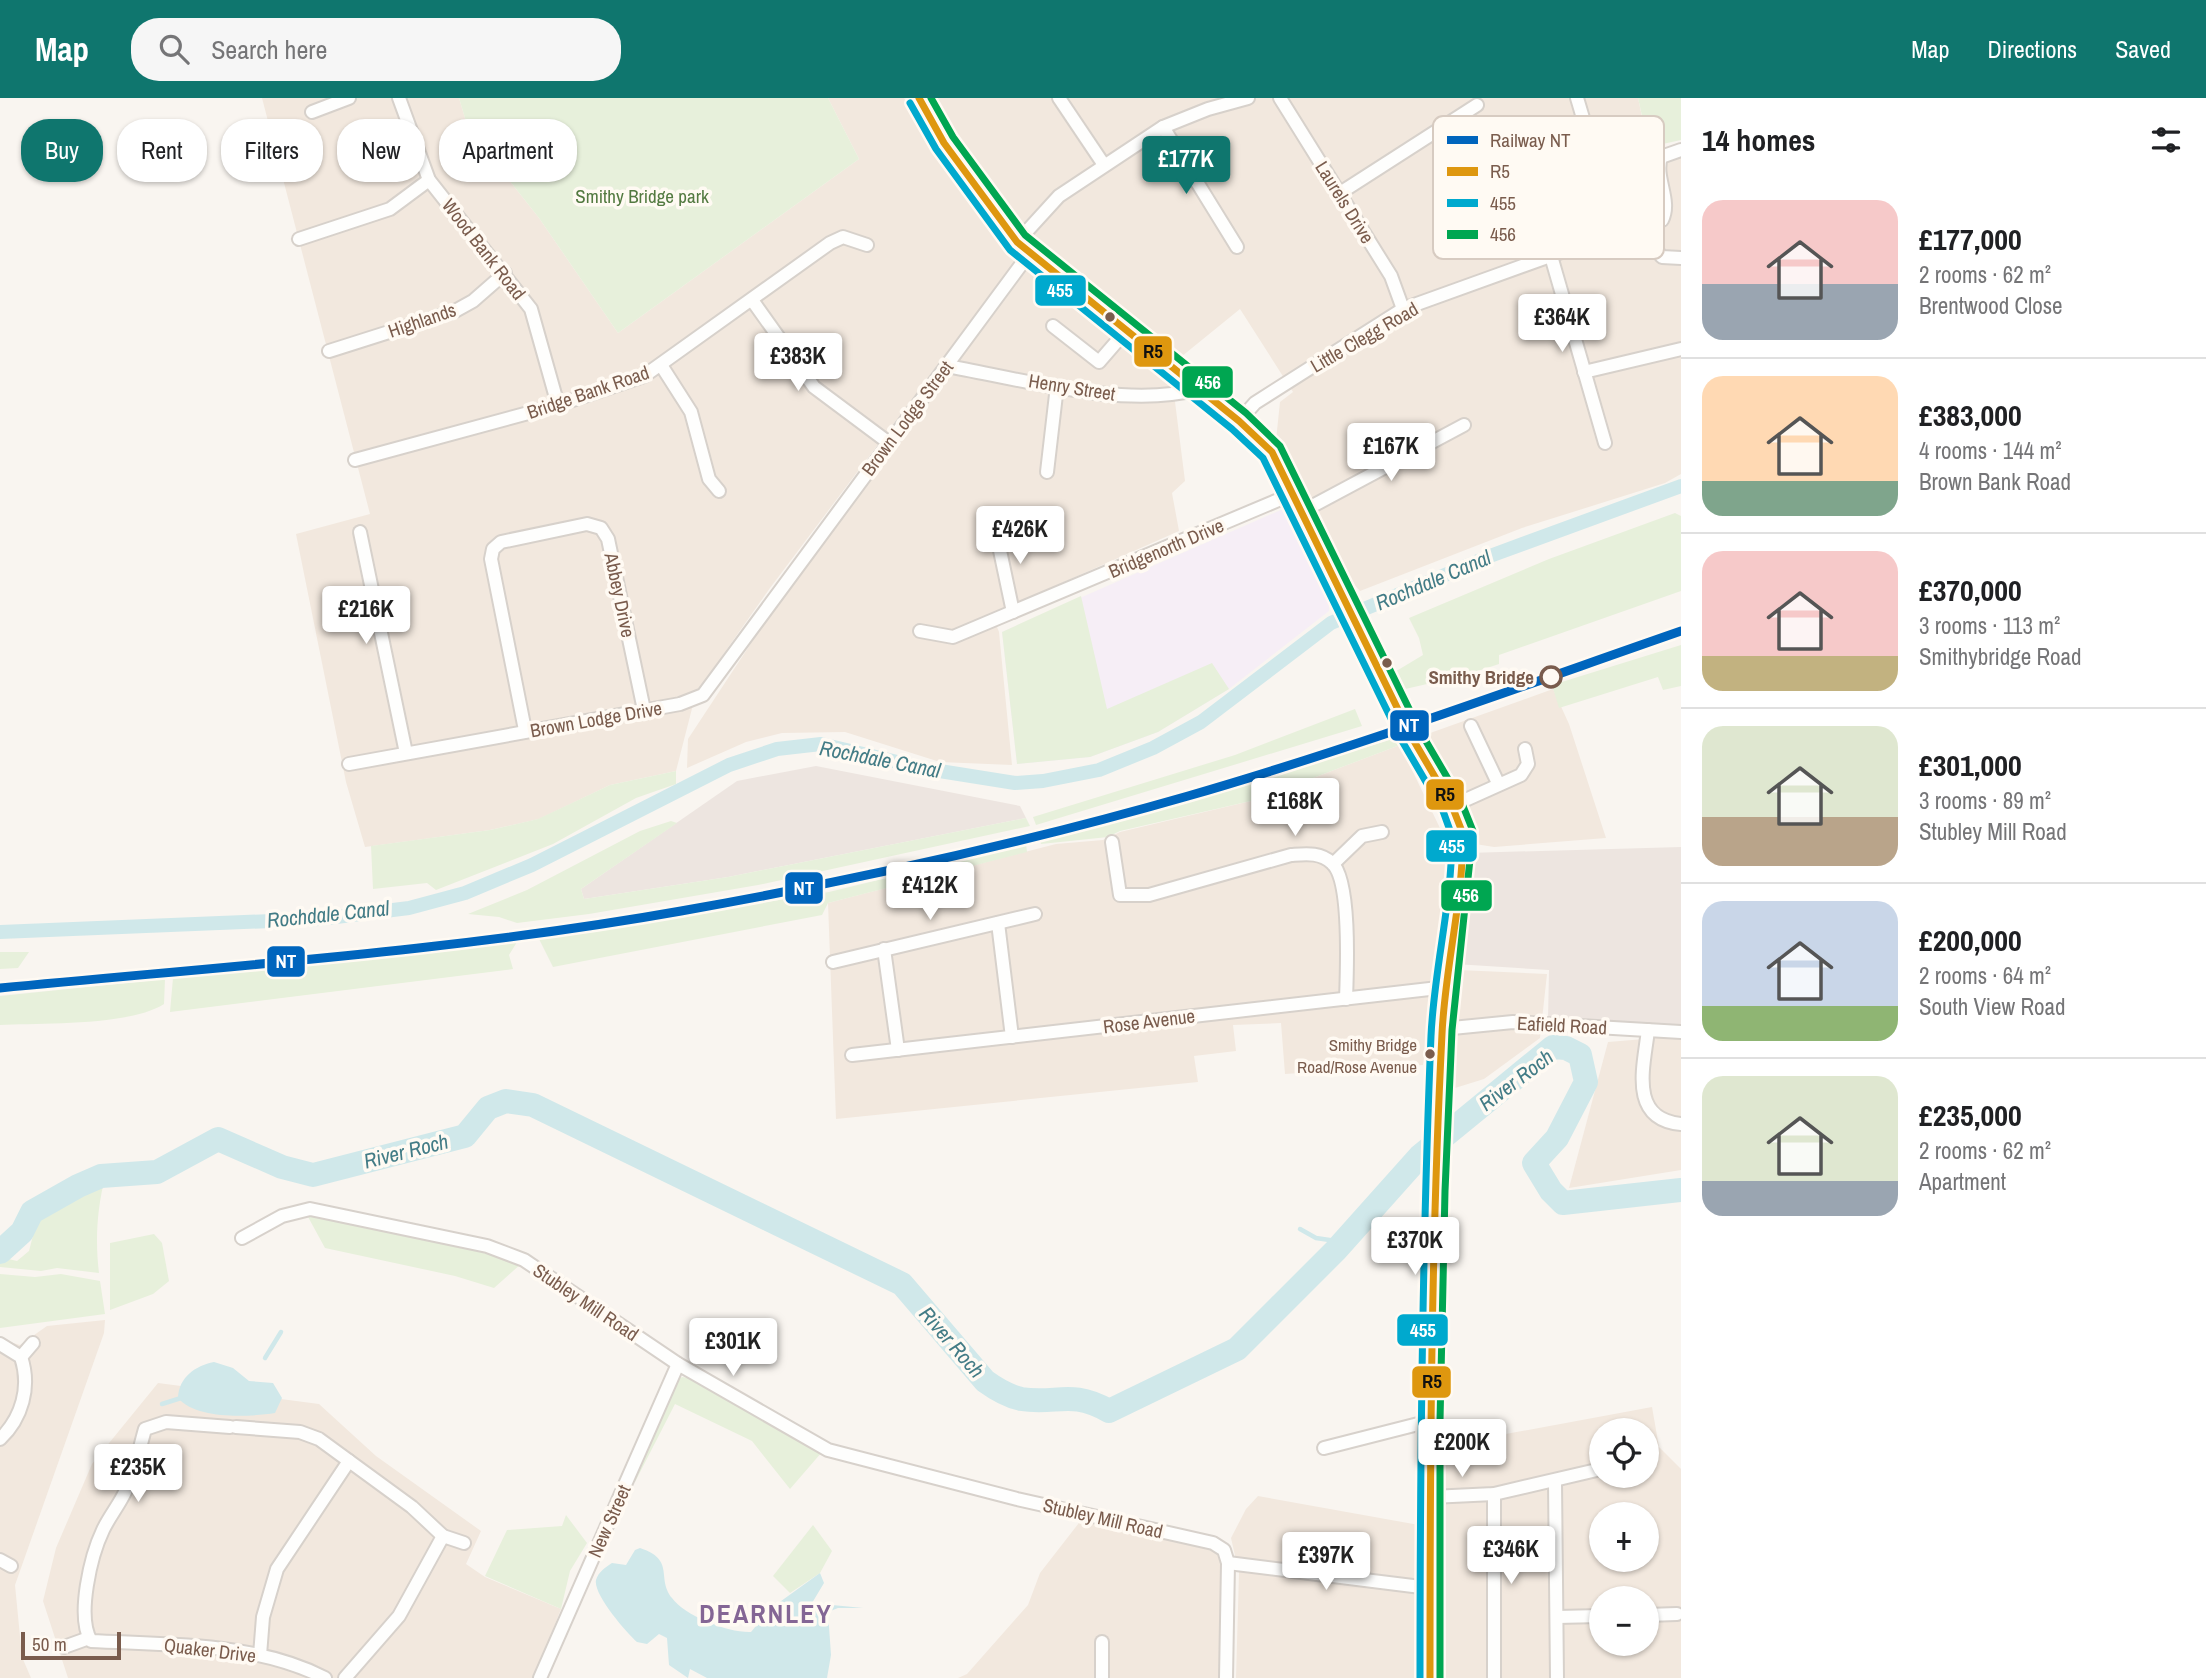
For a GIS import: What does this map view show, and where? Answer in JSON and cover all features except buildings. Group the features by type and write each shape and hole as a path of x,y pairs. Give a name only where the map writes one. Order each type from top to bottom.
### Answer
{"street":[{"path":"312,113 349,98"},
{"name":"Wood Bank Road","path":"399,98 429,180 531,309 558,405"},
{"path":"919,98 951,153 1017,242 1239,421 1272,452 1295,494 1411,736 1452,806 1463,834 1442,1028 1435,1191 1430,1421 1430,1678"},
{"path":"1059,98 1104,165"},
{"path":"1017,242 1059,196 1163,127 1206,104 1248,98"},
{"name":"Laurels Drive","path":"1280,98 1391,276 1403,309"},
{"path":"1577,98 1582,116"},
{"path":"1460,116 1477,105"},
{"path":"1163,127 1237,247"},
{"path":"1340,193 1433,133"},
{"path":"1664,156 1681,150"},
{"path":"299,239 390,209 429,180"},
{"path":"1664,195 1667,210 1664,216"},
{"name":"Bridge Bank Road","path":"355,460 558,405 644,376 830,243 843,237 867,245"},
{"name":"Brown Lodge Street","path":"785,582 1029,254"},
{"name":"Little Clegg Road","path":"1239,421 1255,402 1403,309 1542,259"},
{"path":"1551,259 1605,443"},
{"name":"Highlands","path":"330,351 455,312 474,301 505,273"},
{"path":"752,300 814,387 889,443"},
{"path":"1054,326 1099,362 1125,331"},
{"path":"1584,372 1681,349"},
{"path":"660,365 691,412 709,479 719,491"},
{"name":"Henry Street","path":"947,366 1057,386 1139,397 1174,396 1198,389"},
{"path":"1047,472 1057,386"},
{"path":"1303,511 1464,425"},
{"name":"Bridgenorth Drive","path":"920,631 953,637 1295,494"},
{"name":"Abbey Drive","path":"526,730 491,559 493,549 501,542 587,524 601,528 608,539 644,710"},
{"path":"995,527 1013,612"},
{"path":"360,532 405,753"},
{"name":"Brown Lodge Drive","path":"349,764 680,704 703,695 785,582"},
{"path":"1471,726 1499,783"},
{"path":"1452,806 1521,775 1528,764 1525,749"},
{"path":"1333,864 1362,836 1382,832"},
{"path":"1112,842 1121,902 1291,855 1314,853 1333,864 1341,877 1347,935 1346,999"},
{"path":"833,962 1035,914"},
{"path":"998,923 1012,1037"},
{"path":"884,949 898,1050"},
{"name":"Rose Avenue","path":"852,1055 1447,987"},
{"name":"Eafield Road","path":"1442,1028 1513,1022 1681,1032"},
{"path":"1648,1030 1641,1092 1649,1108 1669,1123 1681,1124"},
{"name":"Stubley Mill Road","path":"242,1238 282,1216 310,1209 487,1246 524,1260 678,1364 828,1450 1017,1499 1213,1543 1224,1550 1228,1563"},
{"path":"22,1357 33,1343"},
{"path":"0,1344 22,1357 25,1367 22,1405 11,1427 0,1439"},
{"name":"New Street","path":"540,1678 678,1364"},
{"path":"1324,1448 1430,1421"},
{"path":"64,1647 90,1639 84,1630 83,1615 93,1560 102,1532 132,1475 145,1429 166,1422 300,1432 318,1438 412,1507 443,1536 464,1543"},
{"path":"260,1656 263,1617 277,1569 349,1461"},
{"path":"1431,1497 1494,1494 1589,1472"},
{"path":"1555,1482 1557,1678"},
{"path":"1494,1494 1494,1678"},
{"path":"345,1678 399,1616 443,1536"},
{"path":"1226,1678 1228,1563 1429,1588"},
{"path":"1659,1615 1677,1614"},
{"path":"1557,1617 1589,1616"},
{"name":"Quaker Drive","path":"90,1639 172,1645 260,1656 306,1668 325,1678"},
{"path":"1102,1642 1102,1678"}],"shaded area":[{"path":"262,98 459,98 465,119 439,119 439,182 511,182 539,218 618,333 859,159 828,98 904,98 1006,243 1019,257 770,588 696,693 676,771 610,785 539,819 490,830 365,847 346,782 296,534 370,514 284,182 323,182 323,119 267,119"},
{"path":"929,98 1638,98 1642,116 1433,116 1433,259 1664,259 1664,153 1681,156 1681,474 1665,483 1522,528 1360,591 1342,571 1295,470 1276,440 1280,402 1293,392 1240,309 1176,361 1031,244 973,175"},
{"path":"1029,267 1172,378 1185,481 1172,493 1179,531 992,614 999,632 1012,765 940,762 845,732 782,733 746,742 687,768 688,739 769,616"},
{"path":"1290,506 1329,594 1329,611 1229,689 1158,732 1090,757 1017,764 1002,632"},
{"path":"1553,689 1569,724 1606,838 1494,847 1469,843 1467,814 1419,737"},
{"path":"1400,745 1451,851 1423,1065 1285,1074 1281,1023 1233,1025 1236,1051 1194,1056 1198,1082 836,1119 828,903 1056,844 1103,840 1120,832 1255,800"},
{"path":"816,766 1020,806 1026,818 728,877 584,899 581,889 737,781"},
{"path":"1681,847 1681,1025 1548,1020 1549,970 1455,964 1467,853"},
{"path":"1459,970 1547,974 1540,1038 1484,1079 1455,1088"},
{"path":"1681,1036 1681,1170 1569,1188 1608,1042"},
{"path":"105,1320 104,1333 15,1585 22,1657 31,1678 0,1678 0,1339 20,1345 47,1326"},
{"path":"158,1383 319,1404 376,1456 481,1531 466,1564 485,1577 561,1609 534,1678 68,1678 43,1601 56,1548 92,1464"},
{"path":"1652,1407 1654,1418 1592,1418"},
{"path":"1589,1419 1589,1488 1659,1488 1659,1447 1681,1469 1681,1678 1441,1678 1441,1446"},
{"path":"1258,1496 1419,1525 1420,1678 1236,1678 1239,1573 1231,1538 1246,1509"},
{"path":"1082,1519 1221,1550 1220,1678 958,1678 967,1674 1028,1605 1040,1573"}],"green space":[{"name":"Smithy Bridge park","path":"459,98 828,98 859,159 618,333 539,218 511,182 577,182 577,119 465,119"},
{"path":"1638,98 1681,98 1681,140 1664,144 1664,116 1642,116"},
{"path":"1675,513 1681,516 1681,591 1499,655 1499,664 1466,675 1401,690 1393,673 1423,655 1419,638 1409,618 1549,559"},
{"path":"1081,596 1107,709 1212,663 1229,689 1158,732 1090,757 1017,764 1002,632"},
{"path":"1681,645 1681,686 1663,690 1658,677 1559,708 1552,685"},
{"path":"1355,709 1362,726 1036,825 1033,817 1235,755"},
{"path":"1396,738 1400,745 1255,800 1120,831 1108,837 1041,844 1040,841 1228,790"},
{"path":"676,771 676,784 636,798 553,844 436,890 427,883 373,889 371,846 490,830 538,819 610,785"},
{"path":"1026,818 1030,826 758,885 589,914 517,923 499,917 468,914 527,890 640,831 671,821 677,823 581,889 584,899 728,877"},
{"path":"1026,844 1027,852 828,903 822,915 553,967 539,939 829,892"},
{"path":"517,942 509,955 513,969 170,1012 173,978"},
{"path":"0,952 29,952 18,968 0,969"},
{"path":"165,979 164,1004 149,1011 108,1020 0,1025 0,996"},
{"path":"105,1177 97,1225 99,1273 57,1268 41,1271 0,1267 0,1257 17,1261 29,1251 39,1212"},
{"path":"315,1213 500,1255 522,1263 494,1288 455,1276 325,1248 307,1215"},
{"path":"154,1234 162,1243 169,1281 153,1294 110,1310 110,1243"},
{"path":"0,1274 35,1277 61,1274 100,1281 105,1314 0,1328"},
{"path":"682,1377 695,1379 822,1452 790,1489 752,1441 675,1404 635,1482 632,1479 674,1382"},
{"path":"566,1515 587,1543 570,1571 561,1609 485,1576 507,1530 562,1526"},
{"path":"813,1525 832,1551 820,1573 790,1593 773,1576"}],"water":[{"path":"214,1362 233,1368 249,1381 273,1383 282,1398 275,1413 238,1416 210,1413 187,1405 178,1398 181,1384 189,1374 200,1366"},
{"path":"640,1548 658,1558 662,1564 668,1591 678,1605 697,1617 731,1630 751,1632 770,1609 820,1573 824,1583 812,1603 863,1608 838,1608 828,1612 831,1655 827,1678 707,1678 690,1669 688,1678 669,1665 667,1638 659,1634 647,1644 637,1642 611,1612 596,1586 597,1577 602,1570 612,1563 626,1565 635,1550"}],"waterway":[{"name":"Rochdale Canal","path":"0,932 320,919 409,908 465,893 532,865 729,765 777,749 821,744 927,769 1015,783 1043,781 1099,770 1153,748 1201,722 1331,623 1490,556 1681,486"},
{"name":"River Roch","path":"0,1252 22,1232 32,1212 78,1186 101,1176 157,1172 218,1139 282,1167 313,1175 465,1136 488,1108 506,1101 533,1105 902,1284 985,1381 1002,1392 1021,1399 1074,1399 1109,1411 1237,1349 1336,1250 1420,1156 1553,1047 1566,1048 1580,1055 1586,1082 1557,1138 1534,1163 1551,1191 1563,1203 1681,1190"},
{"path":"1300,1229 1316,1238 1343,1242"},
{"path":"265,1358 281,1332"},
{"path":"162,1404 181,1398"}],"rail line":[{"name":"NT","path":"0,988 512,937 681,911 872,874 999,846 1188,796 1435,717 1681,631"}],"transit line":[{"name":"R5","path":"919,98 944,143 1017,242 1239,421 1272,452 1411,736 1452,806 1463,834 1460,884 1444,1009 1438,1114 1432,1356 1430,1678"},
{"name":"456","path":"931,98 953,137 1025,235 1246,413 1280,446 1420,731 1461,801 1473,831 1452,1030 1445,1191 1440,1421 1440,1678"},
{"name":"455","path":"910,103 936,149 1010,250 1232,429 1263,458 1402,741 1443,811 1452,836 1449,886 1431,1036 1422,1357 1420,1678"}],"place":[{"name":"Smithy Bridge","path":"1551,677"},
{"name":"Smithy Bridge Road/Rose Avenue","path":"1430,1054"}],"district":[{"name":"DEARNLEY","path":"766,1613"}]}
